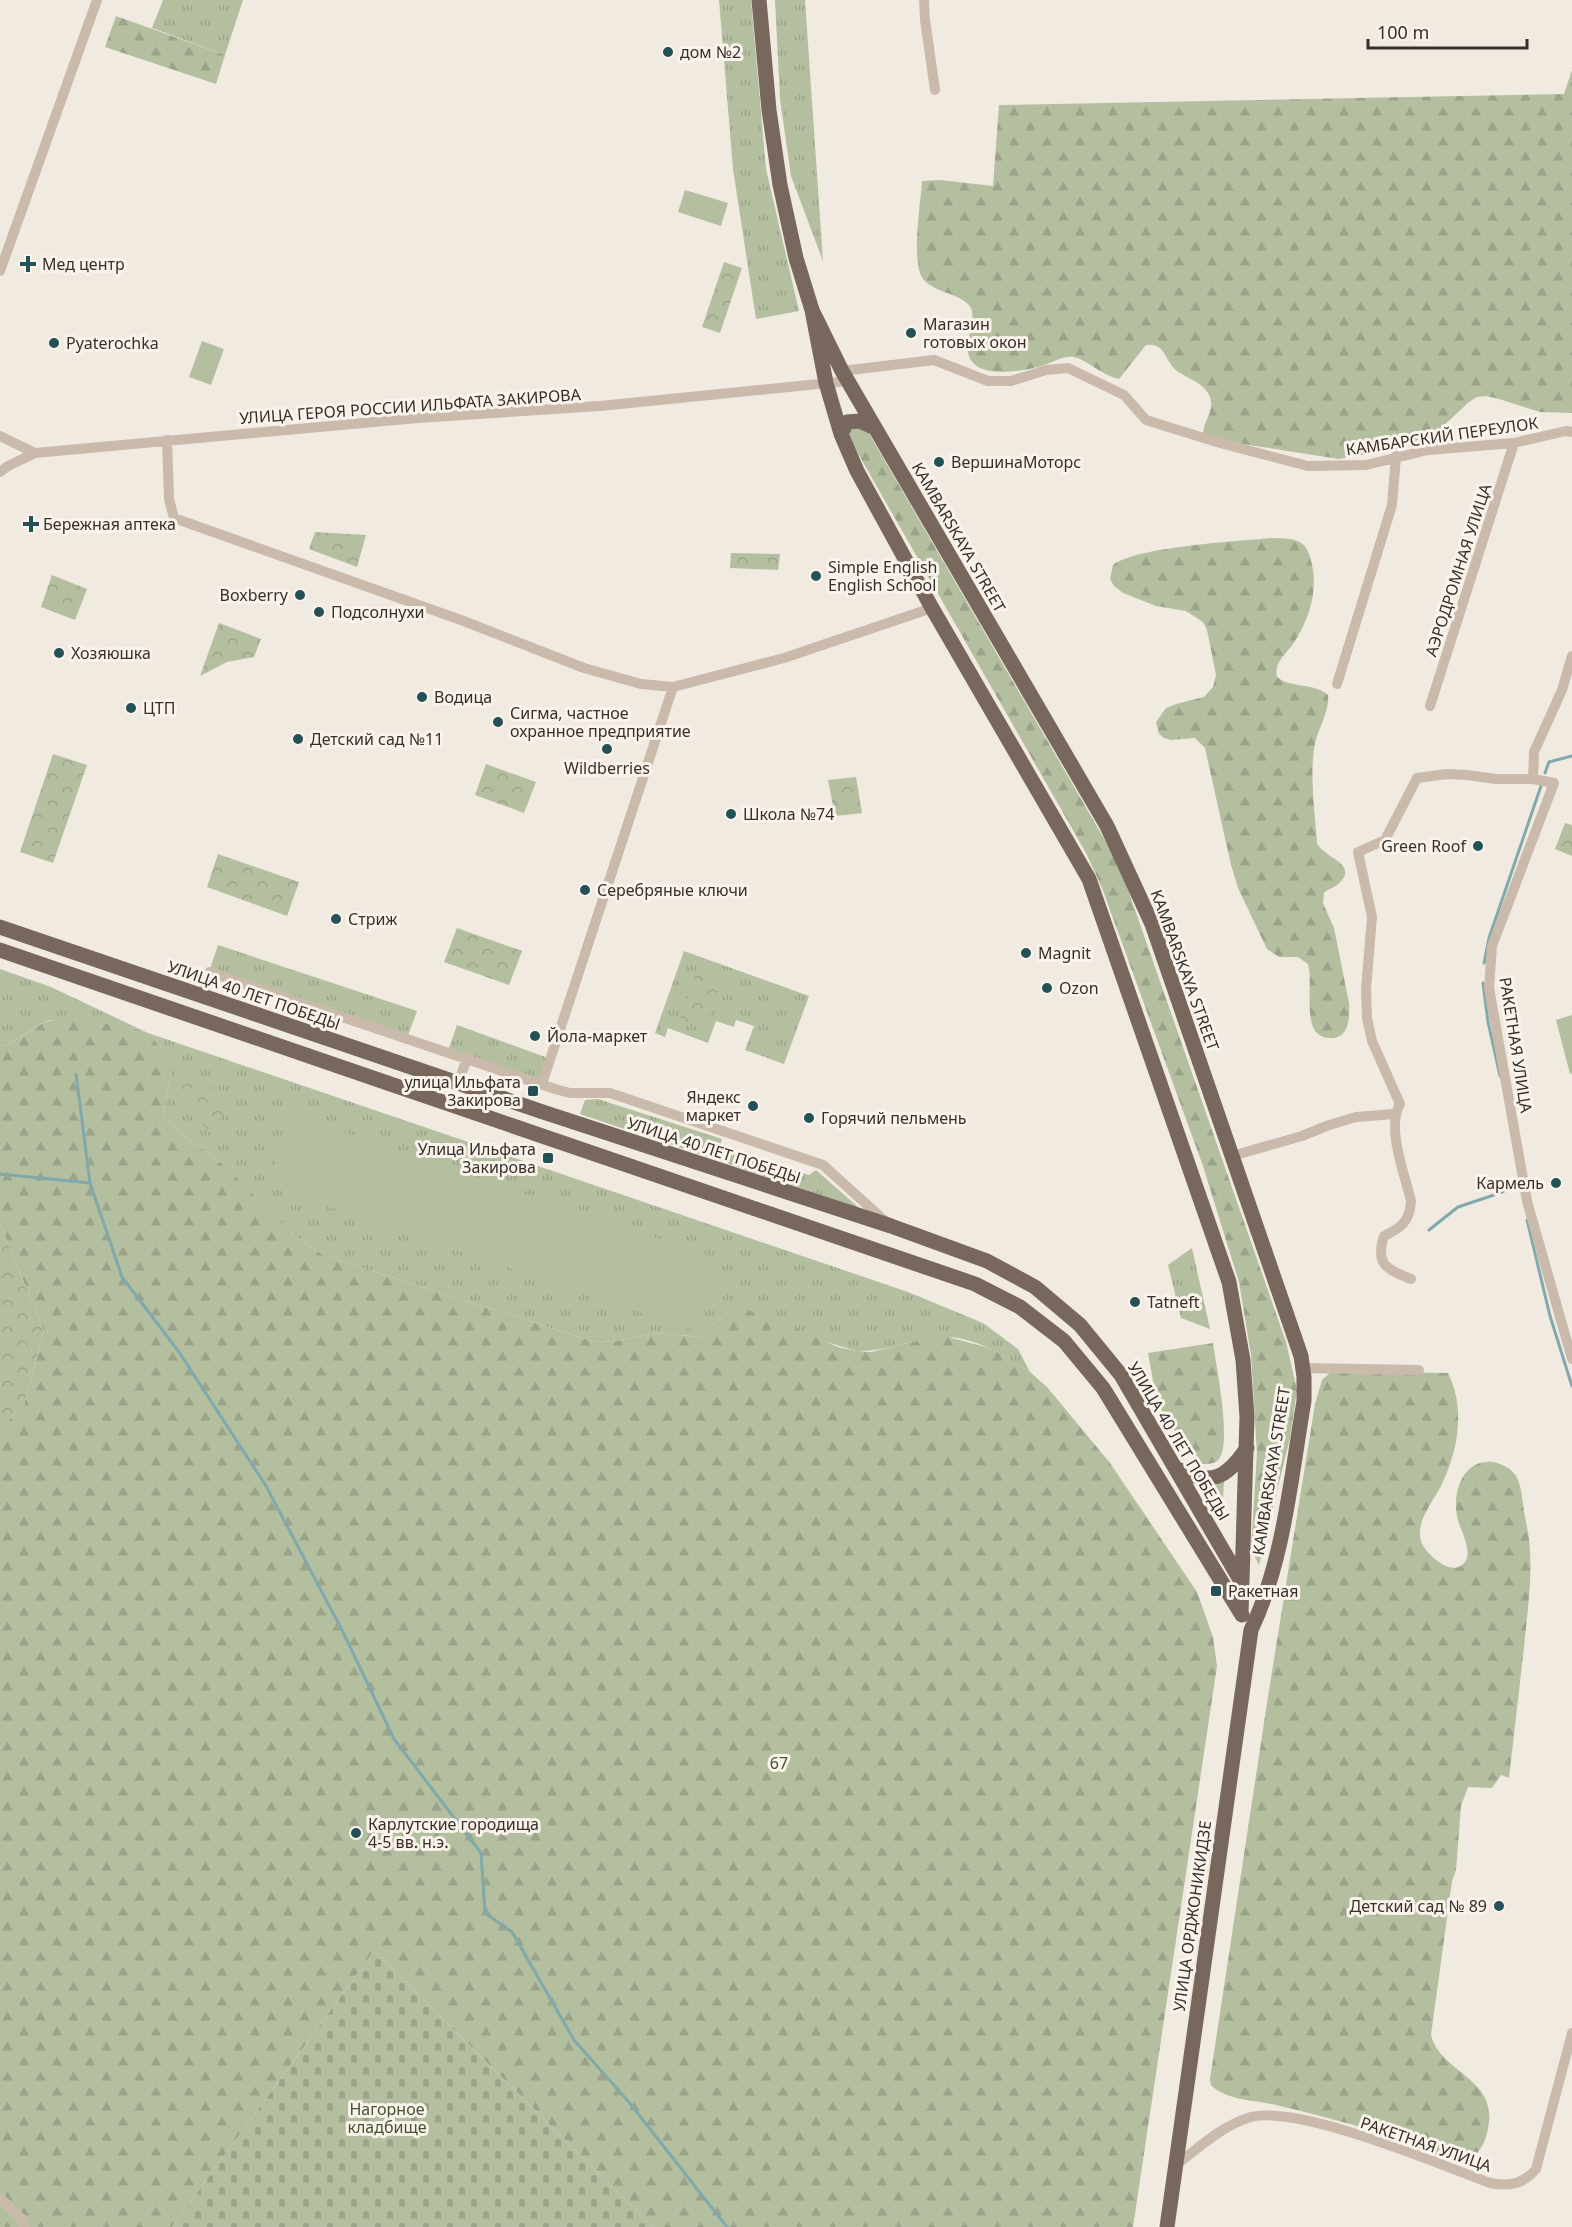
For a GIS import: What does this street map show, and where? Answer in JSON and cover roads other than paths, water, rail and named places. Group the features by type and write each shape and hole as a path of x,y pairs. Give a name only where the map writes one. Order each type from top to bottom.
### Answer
{"main road":[{"name":"KAMBARSKAYA STREET","path":"759,0 769,110 780,184 796,258 812,310 826,384 841,435 856,471 932,608 1089,879 1229,1282 1243,1360 1247,1448 1241,1613"},
{"name":"KAMBARSKAYA STREET","path":"812,310 845,376 1107,826 1152,924 1301,1356 1304,1401 1279,1543 1258,1615 1251,1630"},
{"path":"841,435 848,422 860,421 875,428"},
{"name":"УЛИЦА 40 ЛЕТ ПОБЕДЫ","path":"0,927 458,1084 891,1227 987,1261 1035,1287 1080,1325 1121,1375 1229,1559 1258,1615"},
{"path":"0,950 975,1284 1020,1307 1064,1341 1103,1388 1251,1630"},
{"path":"1175,1467 1204,1479 1215,1479 1225,1474 1237,1463 1247,1448"},
{"path":"1213,1568 1229,1559"},
{"name":"УЛИЦА ОРДЖОНИКИДЗЕ","path":"1167,2227 1251,1630"}],"street":[{"path":"0,271 97,0"},
{"path":"924,0 935,90"},
{"name":"КАМБАРСКИЙ ПЕРЕУЛОК","path":"826,384 845,376 934,360 988,381 1011,381 1046,370 1068,368 1124,396 1146,420 1220,443 1308,466 1366,465 1428,450 1514,443 1566,431 1572,432"},
{"name":"УЛИЦА ГЕРОЯ РОССИИ ИЛЬФАТА ЗАКИРОВА","path":"0,472 35,453 418,418 600,406 826,384"},
{"path":"0,436 35,453"},
{"path":"167,440 169,499 174,518 461,620 584,669 641,684 674,687 784,658 932,608"},
{"name":"АЭРОДРОМНАЯ УЛИЦА","path":"1430,706 1514,443"},
{"path":"1337,684 1392,505 1396,456"},
{"path":"1410,1279 1395,1273 1383,1263 1379,1251 1383,1236 1400,1229 1407,1220 1411,1211 1411,1201 1396,1138 1394,1114 1400,1104 1372,1041 1366,1018 1372,917 1358,852 1384,840 1417,778 1448,774 1496,779 1533,779 1534,752 1562,690 1572,656"},
{"path":"542,1084 674,687"},
{"name":"РАКЕТНАЯ УЛИЦА","path":"1533,779 1554,783 1492,946 1489,988 1527,1201 1572,1359"},
{"path":"202,997 210,972 570,1093 610,1093 824,1165 891,1227"},
{"path":"458,1084 467,1058"},
{"path":"1232,1156 1302,1137 1329,1125 1356,1117 1394,1114"},
{"path":"1302,1368 1419,1370"},
{"name":"РАКЕТНАЯ УЛИЦА","path":"1176,2166 1226,2127 1251,2116 1274,2115 1307,2121 1372,2139 1490,2183 1499,2185 1516,2183 1531,2176 1536,2169 1572,2033"},
{"path":"0,2198 22,2219 24,2227"}],"waterway":[{"path":"1545,773 1549,762 1572,756"},
{"path":"1484,963 1489,938 1541,786"},
{"path":"1483,983 1488,1022 1500,1076"},
{"path":"76,1074 90,1183 122,1277 179,1352 266,1486 343,1632 394,1739 481,1853 485,1913 512,1932 574,2040 628,2101 727,2227"},
{"path":"0,1174 90,1183"},
{"path":"1429,1230 1458,1207 1519,1184"},
{"path":"1527,1220 1550,1316 1572,1386"}],"place":[{"name":"дом №2","path":"668,52"},
{"name":"Мед центр","path":"28,264"},
{"name":"Магазин готовых окон","path":"911,333"},
{"name":"Pyaterochka","path":"54,343"},
{"name":"ВершинаМоторс","path":"939,462"},
{"name":"Бережная аптека","path":"31,524"},
{"name":"Simple English English School","path":"816,576"},
{"name":"Boxberry","path":"300,595"},
{"name":"Подсолнухи","path":"319,612"},
{"name":"Хозяюшка","path":"59,653"},
{"name":"Водица","path":"422,697"},
{"name":"ЦТП","path":"131,708"},
{"name":"Сигма, частное охранное предприятие","path":"498,722"},
{"name":"Детский сад №11","path":"298,739"},
{"name":"Wildberries","path":"607,749"},
{"name":"Школа №74","path":"731,814"},
{"name":"Green Roof","path":"1478,846"},
{"name":"Серебряные ключи","path":"585,890"},
{"name":"Стриж","path":"336,919"},
{"name":"Magnit","path":"1026,953"},
{"name":"Ozon","path":"1047,988"},
{"name":"Йола-маркет","path":"535,1036"},
{"name":"улица Ильфата Закирова","path":"533,1091"},
{"name":"Яндекс маркет","path":"753,1106"},
{"name":"Горячий пельмень","path":"809,1118"},
{"name":"Улица Ильфата Закирова","path":"548,1158"},
{"name":"Кармель","path":"1556,1183"},
{"name":"Tatneft","path":"1135,1302"},
{"name":"Ракетная","path":"1216,1591"},
{"name":"Карлутские городища 4-5 вв. н.э.","path":"356,1833"},
{"name":"Детский сад № 89","path":"1499,1906"}],"park label":[{"name":"67","path":"779,1763"},
{"name":"Нагорное кладбище","path":"387,2118"}]}
